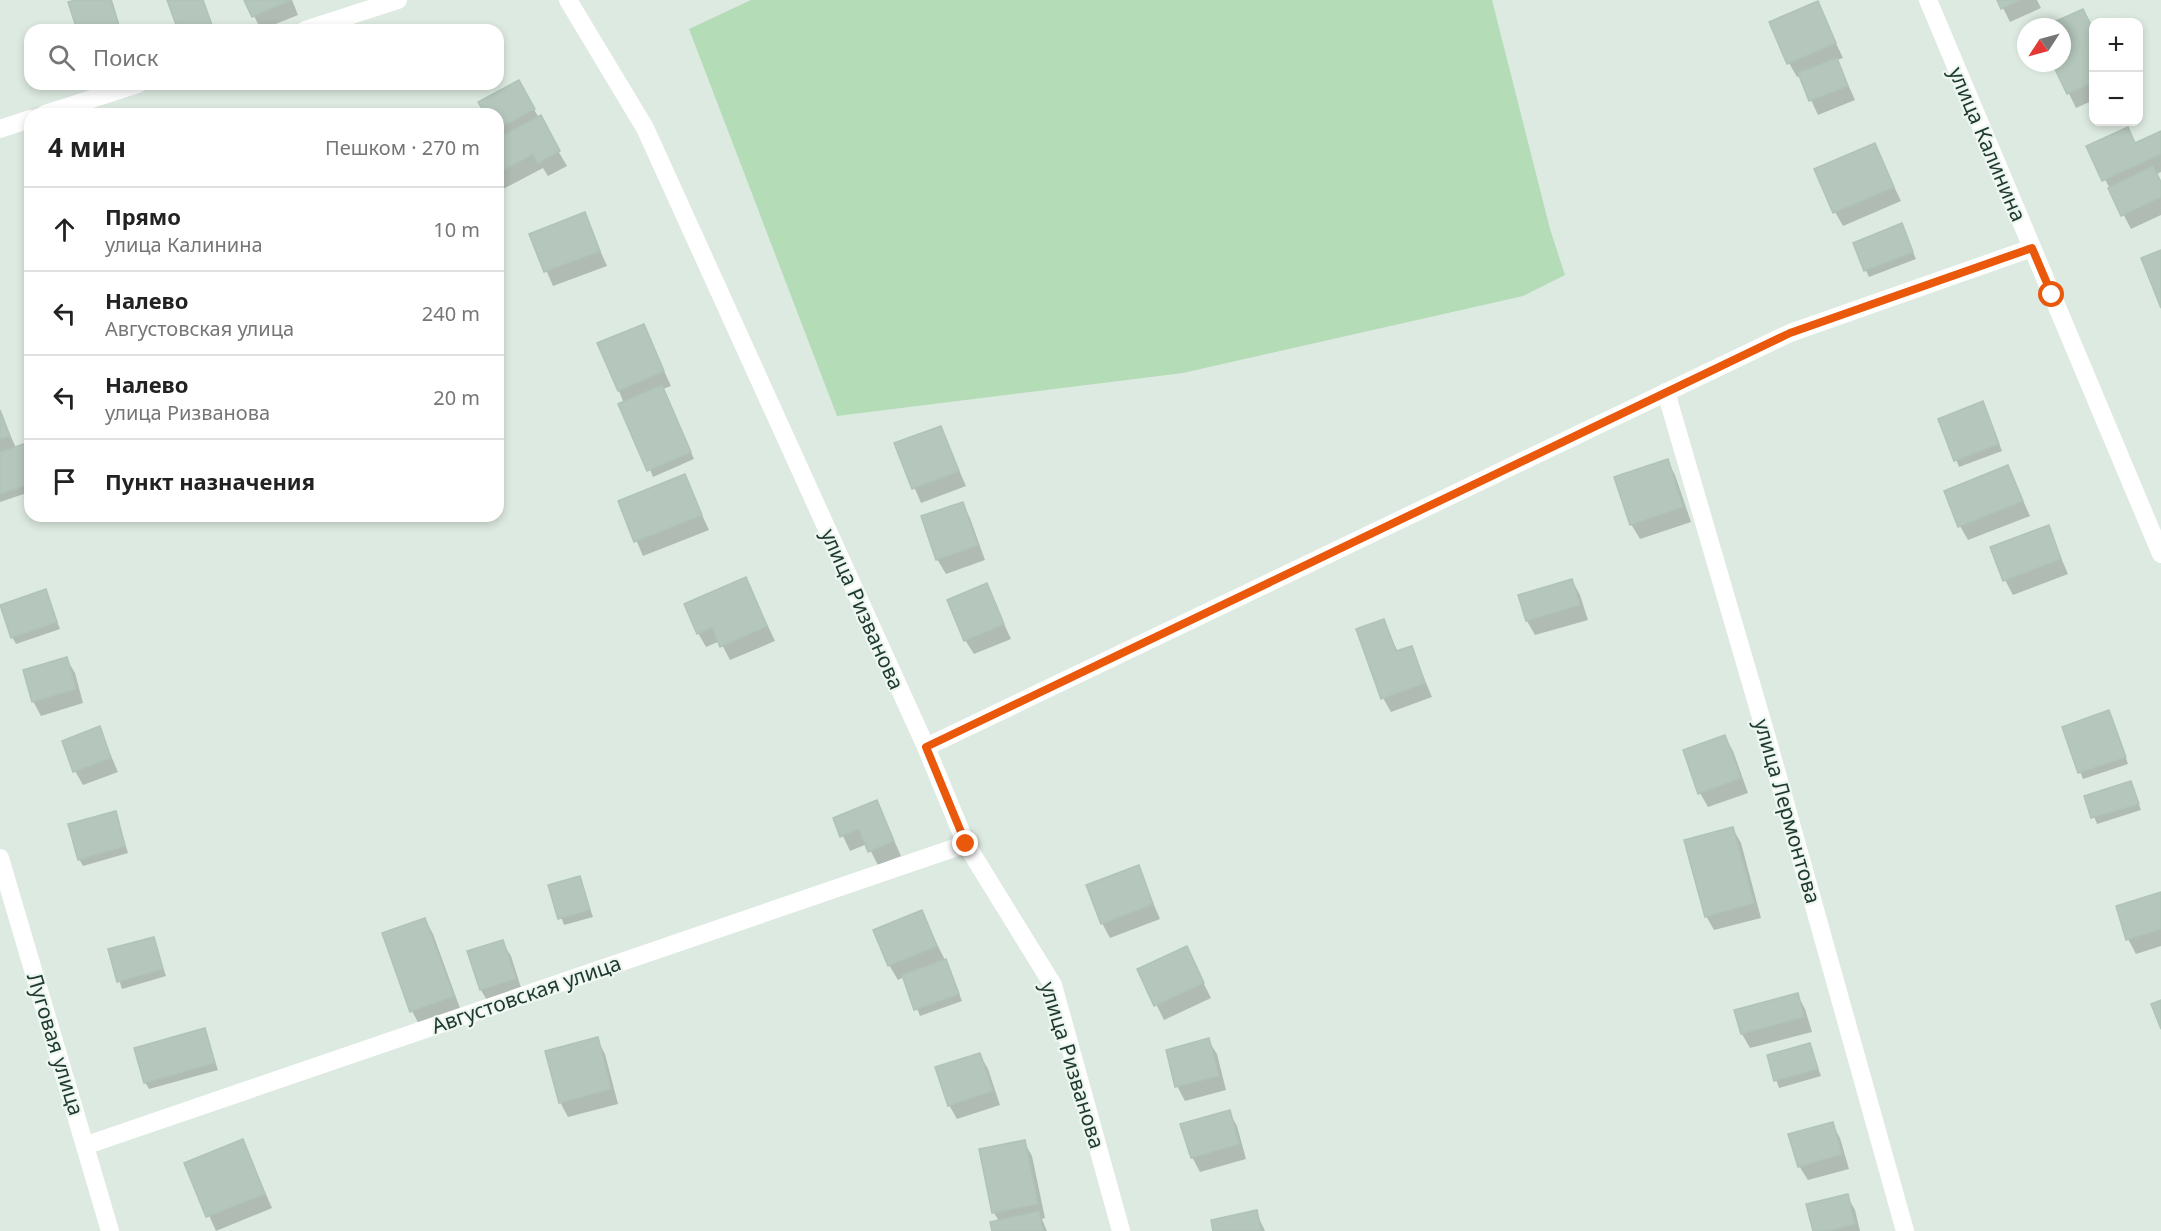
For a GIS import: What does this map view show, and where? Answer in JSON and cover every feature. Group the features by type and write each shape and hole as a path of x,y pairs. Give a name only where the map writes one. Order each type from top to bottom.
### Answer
{"street":[{"path":"324,24 398,0"},
{"name":"улица Ризванова","path":"568,0 645,128 926,747 966,844 1053,986 1121,1231"},
{"name":"улица Калинина","path":"1928,0 2161,554"},
{"path":"64,108 119,90"},
{"path":"0,129 24,121"},
{"path":"926,747 1790,333 2032,248"},
{"name":"улица Лермонтова","path":"1666,392 1771,749 1905,1231"},
{"name":"Августовская улица","path":"87,1145 966,844"},
{"name":"Луговая улица","path":"0,858 87,1145 110,1231"}],"green space":[{"path":"751,0 1492,0 1550,229 1565,275 1523,296 1183,373 837,416 689,29"}],"building":[{"path":"111,0 118,24 75,24 68,2"},
{"path":"167,0 203,0 212,24 176,24"},
{"path":"244,0 291,0 252,17"},
{"path":"1997,0 2020,0 2001,9"},
{"path":"1818,1 1836,43 1787,64 1769,22"},
{"path":"2083,9 2089,21 2089,84 2067,94 2056,72 2071,72 2071,18 2063,18"},
{"path":"1837,58 1848,86 1809,101 1798,73"},
{"path":"519,80 535,109 504,126 504,108 482,108 478,102"},
{"path":"541,115 560,151 538,163 533,154 504,170 504,135"},
{"path":"2128,127 2135,143 2161,131 2161,154 2102,181 2086,146"},
{"path":"1875,143 1894,187 1833,213 1814,169"},
{"path":"2153,166 2161,182 2161,197 2121,216 2108,188"},
{"path":"585,212 600,251 544,272 529,234"},
{"path":"1902,223 1913,252 1864,271 1853,243"},
{"path":"2161,250 2161,308 2141,258"},
{"path":"644,324 664,371 618,391 597,343"},
{"path":"662,385 691,452 647,471 618,404"},
{"path":"1983,401 1999,444 1954,461 1938,419"},
{"path":"0,410 10,436 0,439"},
{"path":"941,426 959,471 912,489 894,443"},
{"path":"24,444 24,486 0,494 0,452"},
{"path":"1668,459 1683,507 1630,525 1614,477"},
{"path":"2008,465 2023,501 1958,527 1944,491"},
{"path":"685,474 702,515 634,542 618,501"},
{"path":"963,502 978,545 936,560 921,516"},
{"path":"2049,525 2061,559 2003,581 1990,547"},
{"path":"746,577 767,626 720,647 712,627 697,634 684,604"},
{"path":"1572,579 1580,605 1526,621 1518,595"},
{"path":"987,583 1004,624 964,641 947,600"},
{"path":"46,589 57,622 11,638 0,605"},
{"path":"1384,619 1396,651 1412,646 1425,683 1381,699 1356,629"},
{"path":"67,657 76,689 32,702 23,670"},
{"path":"2109,710 2126,757 2078,773 2062,727"},
{"path":"100,726 111,758 73,772 62,741"},
{"path":"1725,735 1741,778 1698,794 1683,750"},
{"path":"2131,781 2139,804 2091,818 2084,796"},
{"path":"877,800 894,841 868,852 859,829 840,837 833,818"},
{"path":"116,811 125,846 78,860 68,824"},
{"path":"1733,827 1754,903 1705,917 1684,840"},
{"path":"1139,865 1153,904 1101,924 1086,885"},
{"path":"580,876 590,910 558,919 548,885"},
{"path":"2161,892 2161,929 2126,940 2116,906"},
{"path":"922,910 937,946 888,966 873,930"},
{"path":"425,918 454,996 410,1012 382,933"},
{"path":"154,937 163,969 117,982 108,949"},
{"path":"503,940 516,979 480,990 467,951"},
{"path":"1187,946 1204,983 1154,1006 1137,969"},
{"path":"946,959 959,994 914,1010 902,975"},
{"path":"1798,993 1804,1017 1741,1034 1734,1010"},
{"path":"2161,1000 2161,1029 2151,1004"},
{"path":"205,1028 215,1063 144,1083 134,1048"},
{"path":"598,1037 611,1089 559,1103 545,1051"},
{"path":"1209,1038 1219,1076 1175,1087 1166,1050"},
{"path":"1810,1043 1818,1069 1774,1081 1767,1055"},
{"path":"980,1053 993,1091 948,1106 935,1067"},
{"path":"1230,1110 1239,1144 1191,1158 1180,1124"},
{"path":"1833,1122 1842,1154 1798,1167 1788,1134"},
{"path":"243,1139 265,1194 206,1217 184,1163"},
{"path":"1025,1140 1038,1204 992,1213 979,1149"},
{"path":"1848,1194 1855,1224 1828,1231 1813,1231 1806,1204"},
{"path":"1257,1210 1261,1231 1213,1231 1211,1220"},
{"path":"1039,1211 1043,1231 992,1231 990,1222"}],"route":[{"path":"966,844 926,747 1790,333 2032,248 2052,295"}]}
